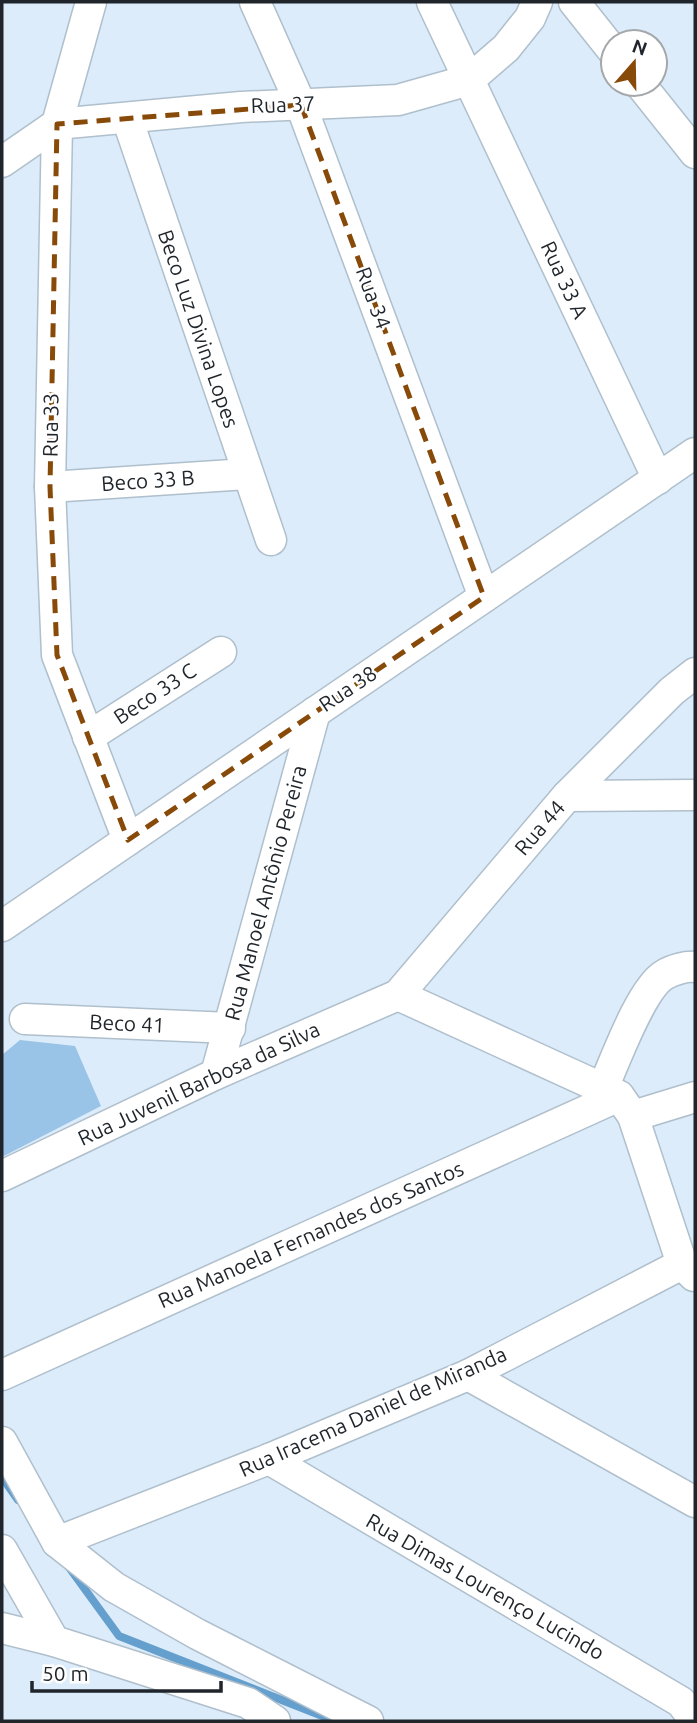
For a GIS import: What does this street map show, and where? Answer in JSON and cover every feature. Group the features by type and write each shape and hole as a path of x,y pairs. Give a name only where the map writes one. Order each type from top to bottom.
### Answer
{"street":[{"name":"Rua 33","path":"91,2 57,124 50,487 57,655 128,840"},
{"name":"Rua 34","path":"255,2 301,105 484,597"},
{"name":"Rua 33 A","path":"432,2 658,479"},
{"name":"Rua 37","path":"2,162 57,124 241,107 398,100 469,80 506,48 530,18 537,2"},
{"path":"574,2 599,33"},
{"path":"651,98 695,153"},
{"name":"Beco Luz Divina Lopes","path":"127,118 271,540"},
{"name":"Rua 38","path":"2,926 695,453"},
{"name":"Beco 33 B","path":"50,487 247,474"},
{"name":"Beco 33 C","path":"88,737 221,652"},
{"name":"Rua 44","path":"398,995 568,796 672,691 695,673"},
{"name":"Rua Manoel Antônio Pereira","path":"216,1074 315,712"},
{"path":"568,796 695,795"},
{"path":"688,1270 618,1100 649,989 665,974 695,967"},
{"path":"398,995 618,1100"},
{"name":"Rua Juvenil Barbosa da Silva","path":"2,1176 216,1074 398,995"},
{"name":"Beco 41","path":"25,1019 230,1028"},
{"name":"Rua Manoela Fernandes dos Santos","path":"2,1375 618,1100 695,1097"},
{"name":"Rua Iracema Daniel de Miranda","path":"57,1542 270,1460 468,1375 688,1270"},
{"path":"468,1375 695,1502"},
{"path":"2,1442 57,1542 114,1587 197,1634 368,1721"},
{"name":"Rua Dimas Lourenço Lucindo","path":"270,1460 681,1702 695,1721"},
{"path":"2,1550 54,1641"},
{"path":"2,1628 54,1641 248,1703 275,1721"}],"highlighted area":[{"path":"301,105 484,597 128,840 57,655 50,487 57,124"}],"shaded area":[{"path":"20,1040 75,1046 101,1106 2,1157 2,1055"}],"waterway":[{"path":"2,1477 18,1500"},
{"path":"68,1566 119,1636 335,1721"}]}
